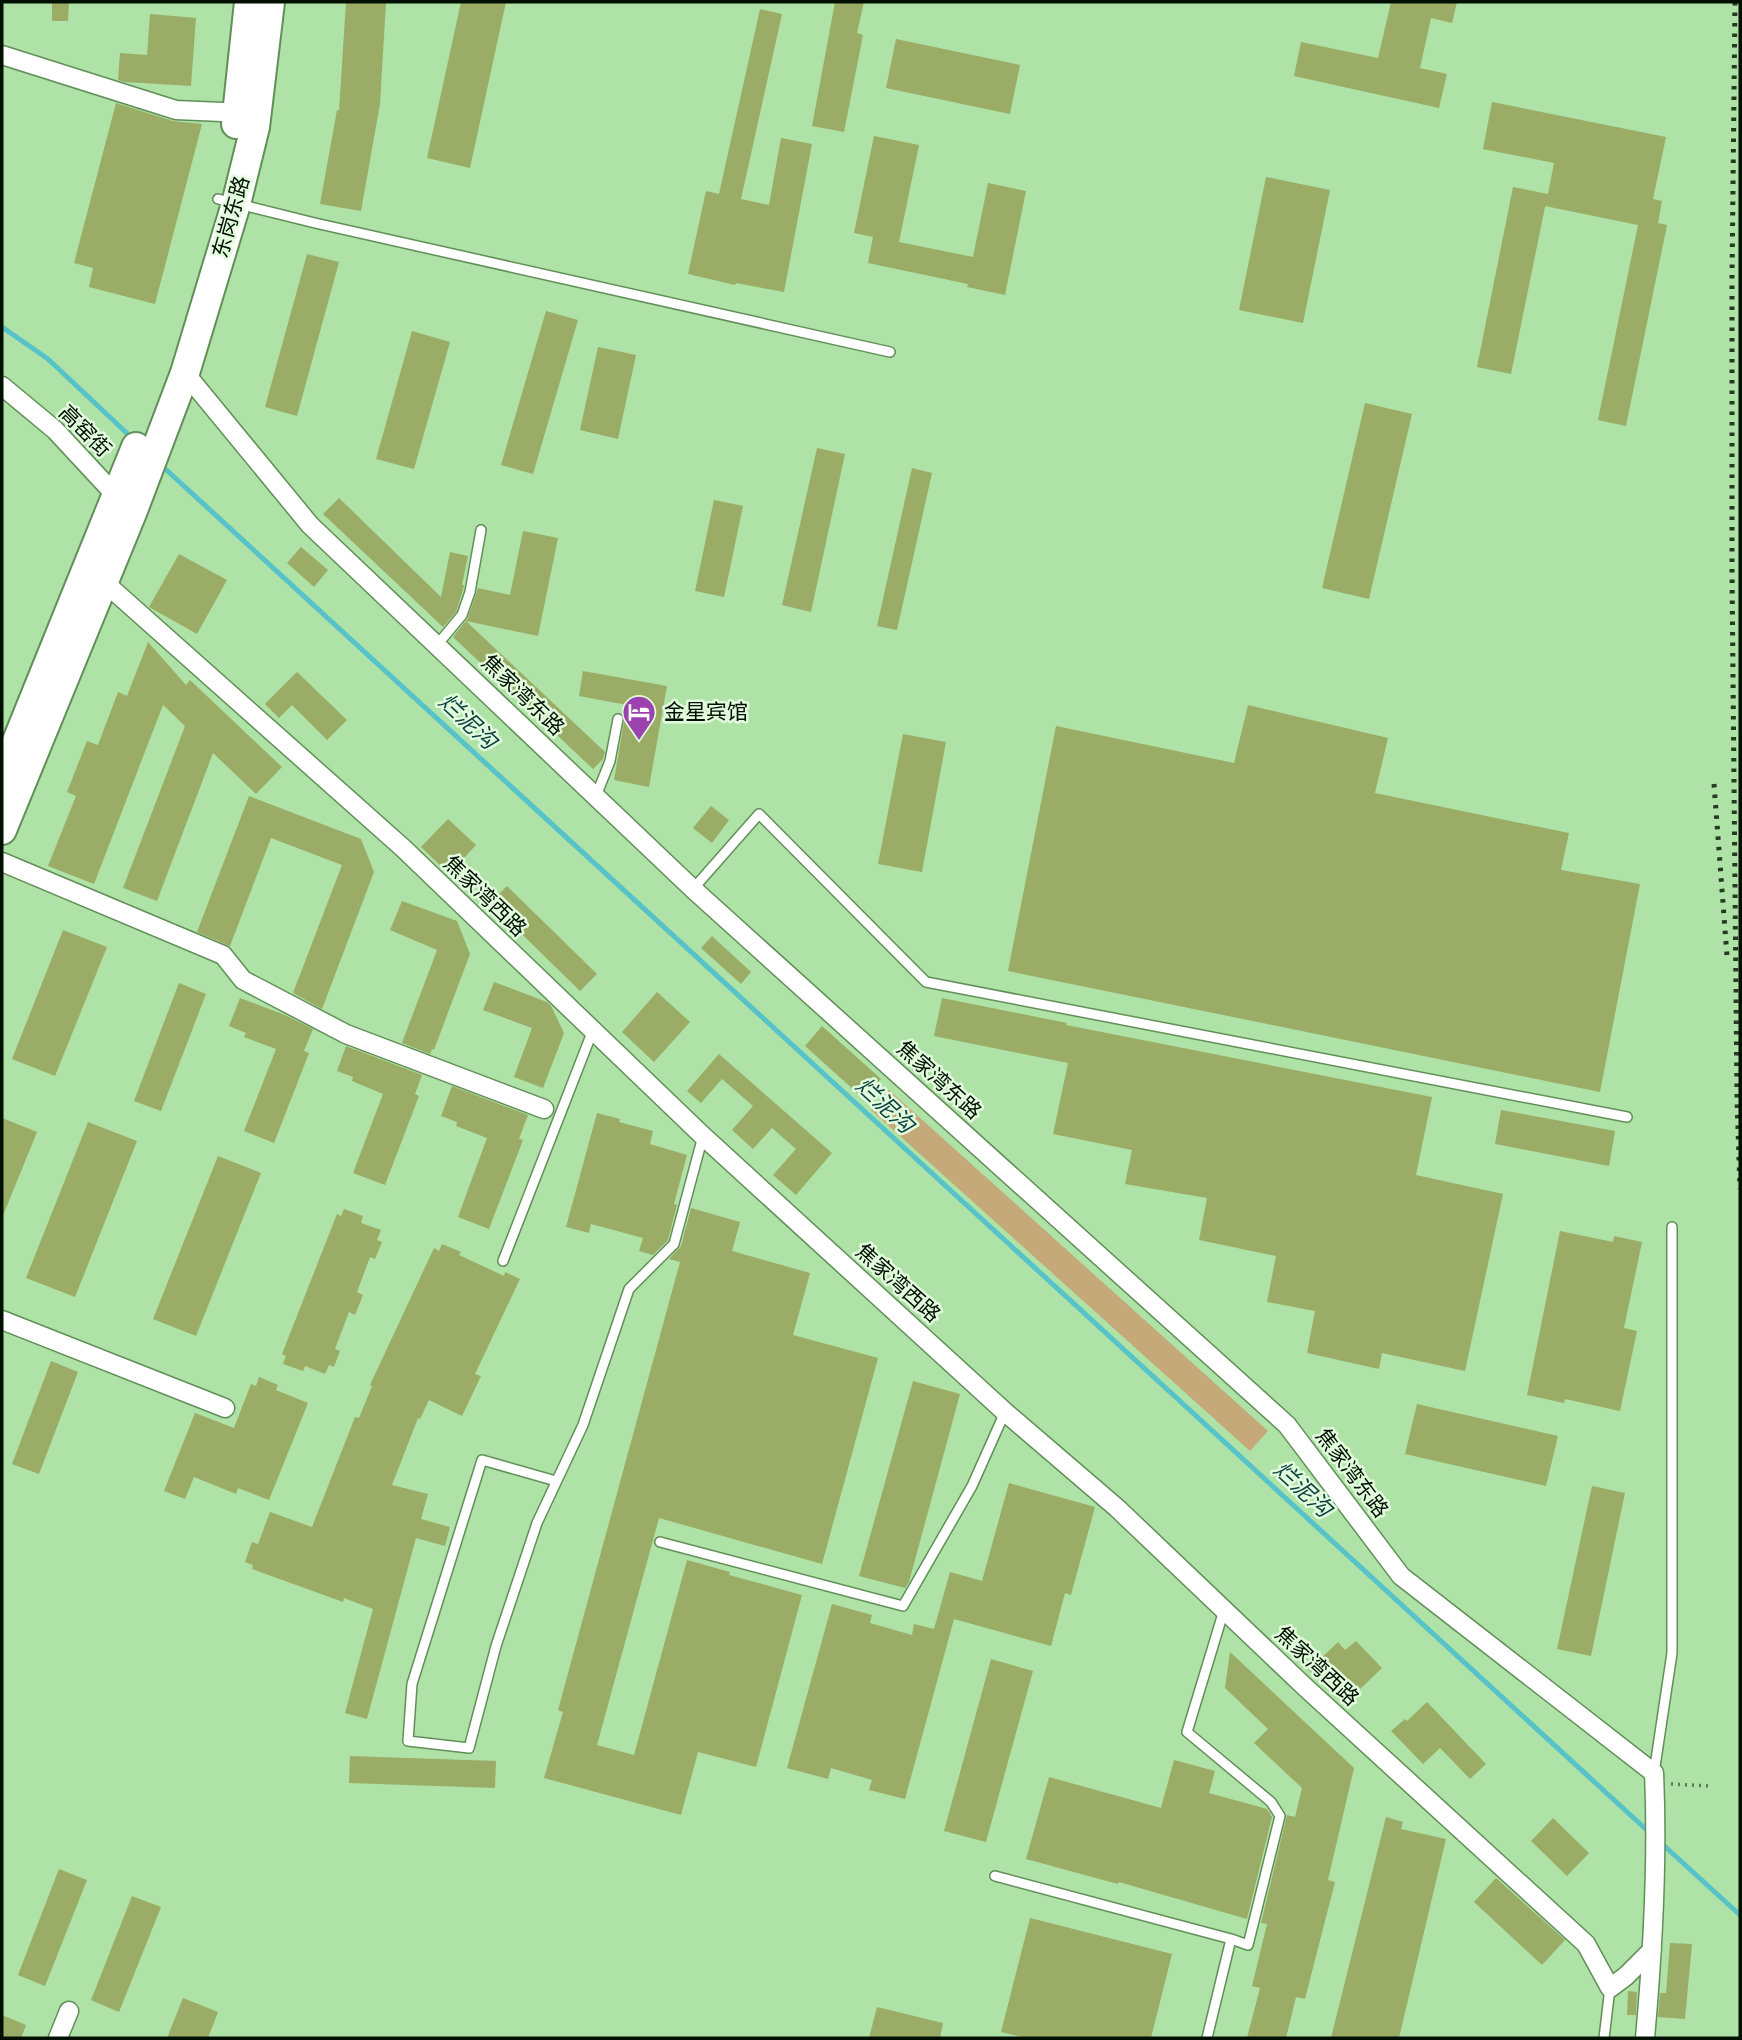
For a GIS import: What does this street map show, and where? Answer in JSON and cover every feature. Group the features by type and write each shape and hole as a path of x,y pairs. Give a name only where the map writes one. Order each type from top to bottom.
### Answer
{"main road":[{"name":"东岗东路","path":"157,419 166,367 255,127 246,113 249,2"},
{"name":"东岗东路","path":"246,113 270,2"},
{"name":"东岗东路","path":"157,419 185,373 227,202"},
{"path":"2,830 104,582 129,494 157,419"},
{"path":"2,778 11,727 129,494"}],"street":[{"path":"2,55 176,110 246,113"},
{"name":"焦家湾东路","path":"185,373 310,525 693,889 1287,1425 1401,1576 1655,1778"},
{"name":"高窑街","path":"2,386 129,494"},
{"name":"焦家湾西路","path":"104,582 403,848 703,1136 1005,1412 1117,1508 1315,1697 1587,1944 1610,1988"},
{"path":"2,862 223,955 243,980 346,1034 544,1109"},
{"path":"2,1321 225,1409"},
{"path":"1645,2038 1652,1950 1655,1778"},
{"path":"1610,1988 1652,1950"},
{"path":"58,2038 69,2011"}],"lane":[{"path":"227,202 890,352"},
{"path":"437,645 462,615 470,592 481,530"},
{"path":"596,796 610,761 618,719"},
{"path":"693,889 759,814 926,982 1627,1117"},
{"path":"503,1261 593,1030"},
{"path":"556,1482 482,1460 412,1684 408,1741 469,1748 500,1634 537,1523 583,1425 629,1289 674,1244 703,1136"},
{"path":"1655,1778 1672,1653 1672,1227"},
{"path":"660,1542 903,1606 972,1486 1005,1412"},
{"path":"995,1876 1248,1945 1280,1816 1271,1802 1187,1732 1224,1610"},
{"path":"1207,2038 1231,1939"},
{"path":"1604,2038 1610,1988"}],"path":[{"path":"1655,1778 1709,1786"}],"shaded area":[{"path":"889,1090 1268,1431 1250,1451 871,1110"}],"building":[{"path":"52,2 69,2 68,21 52,21"},
{"path":"346,2 386,3 380,104 361,211 320,204 337,110 339,111"},
{"path":"461,2 506,2 470,168 427,158"},
{"path":"835,2 864,2 857,33 863,35 844,132 812,126"},
{"path":"1391,2 1457,2 1452,23 1431,18 1420,68 1447,74 1439,108 1294,76 1301,42 1378,58"},
{"path":"760,9 782,14 741,199 769,205 781,138 812,144 784,292 736,283 735,285 688,274 706,191 719,194"},
{"path":"150,14 196,18 191,86 118,80 120,53 147,55"},
{"path":"896,39 1020,65 1010,114 886,88"},
{"path":"1492,102 1666,137 1653,199 1662,201 1658,223 1667,225 1626,426 1598,420 1638,225 1545,206 1511,374 1477,367 1513,187 1548,194 1554,163 1483,149"},
{"path":"116,103 173,121 202,124 155,304 89,287 93,268 74,263"},
{"path":"874,136 919,145 899,242 973,257 988,183 1026,191 1005,295 967,287 968,284 868,263 873,237 854,233"},
{"path":"1266,177 1330,190 1303,323 1239,310"},
{"path":"307,254 339,262 297,416 265,407"},
{"path":"546,311 578,320 533,474 501,465"},
{"path":"412,331 450,342 414,469 376,459"},
{"path":"598,347 636,355 618,439 580,430"},
{"path":"1365,403 1412,414 1369,599 1322,588"},
{"path":"817,448 845,454 811,612 782,605"},
{"path":"912,468 932,473 897,630 877,626"},
{"path":"339,498 441,597 450,552 468,556 463,590 456,612 443,627 323,514"},
{"path":"714,500 743,506 724,597 695,591"},
{"path":"523,531 558,538 538,636 466,621 605,752 603,759 593,769 453,637 468,618 478,588 510,595"},
{"path":"301,547 328,570 314,587 287,563"},
{"path":"179,554 227,580 197,634 149,607"},
{"path":"148,642 186,685 190,680 282,767 256,794 213,753 157,901 123,888 185,726 163,705 94,884 48,866 76,796 67,792 87,741 98,745 118,692 127,696"},
{"name":"金星宾馆","path":"583,671 667,686 649,787 614,780 627,705 579,696"},
{"path":"297,672 347,720 327,740 292,705 279,718 265,704"},
{"path":"1248,705 1388,738 1375,793 1569,833 1561,870 1640,884 1600,1092 1008,971 1056,726 1234,763"},
{"path":"903,734 946,742 922,872 878,864"},
{"path":"249,796 361,839 374,872 322,1009 293,993 342,865 271,838 230,946 197,932"},
{"path":"711,806 729,820 712,843 693,828"},
{"path":"448,819 476,845 449,874 421,847"},
{"path":"507,886 597,974 580,991 490,903"},
{"path":"402,901 457,921 470,954 434,1050 432,1049 430,1054 402,1043 437,950 390,930"},
{"path":"63,930 107,947 55,1076 12,1059"},
{"path":"712,936 751,972 741,984 701,948"},
{"path":"494,982 547,1002 564,1033 543,1088 514,1077 532,1028 483,1010"},
{"path":"179,983 206,994 161,1111 134,1101"},
{"path":"657,992 690,1022 654,1062 622,1032"},
{"path":"240,998 313,1029 304,1051 309,1053 274,1143 244,1131 276,1049 244,1037 246,1033 229,1026"},
{"path":"942,998 1432,1097 1416,1175 1503,1194 1465,1371 1382,1353 1379,1369 1307,1353 1315,1311 1267,1302 1276,1256 1199,1240 1207,1198 1125,1184 1132,1150 1053,1134 1068,1063 934,1036"},
{"path":"822,1026 881,1079 864,1099 805,1046"},
{"path":"346,1046 422,1075 415,1094 419,1096 385,1185 353,1173 383,1094 352,1081 353,1077 337,1071"},
{"path":"719,1054 832,1153 796,1195 773,1175 796,1149 772,1128 753,1149 732,1130 753,1106 722,1079 701,1103 687,1091"},
{"path":"452,1086 528,1115 519,1139 523,1140 489,1229 458,1217 487,1138 456,1126 457,1122 441,1116"},
{"path":"1501,1110 1615,1131 1609,1166 1495,1144"},
{"path":"597,1113 653,1131 650,1144 687,1155 668,1240 653,1255 639,1251 643,1238 591,1224 589,1233 566,1227"},
{"path":"2,1118 37,1132 2,1218"},
{"path":"88,1122 137,1141 75,1297 26,1278"},
{"path":"218,1156 261,1173 196,1336 153,1319"},
{"path":"691,1208 740,1222 732,1251 810,1273 793,1335 878,1358 822,1564 659,1518 597,1745 634,1755 687,1560 730,1572 729,1575 802,1595 756,1767 698,1752 681,1815 544,1778 563,1712 558,1710 680,1262 669,1259 681,1246"},
{"path":"344,1209 363,1216 361,1223 381,1230 377,1240 382,1242 375,1259 370,1257 357,1292 363,1295 355,1315 349,1312 335,1349 340,1351 334,1367 329,1365 325,1374 305,1366 303,1371 283,1364 286,1356 282,1354 337,1214 341,1216"},
{"path":"1560,1231 1613,1242 1614,1236 1642,1242 1624,1328 1637,1331 1620,1411 1565,1399 1564,1403 1527,1395"},
{"path":"442,1244 504,1276 505,1272 520,1279 475,1374 481,1376 462,1416 429,1400 420,1419 418,1418 392,1485 428,1494 421,1519 450,1527 445,1546 416,1538 367,1719 345,1713 373,1609 344,1598 343,1602 252,1569 253,1565 245,1562 252,1542 258,1544 270,1512 312,1527 355,1417 359,1418 372,1386 370,1385 434,1248 439,1251"},
{"path":"51,1361 78,1372 39,1474 12,1464"},
{"path":"259,1377 278,1385 276,1390 308,1403 269,1500 238,1488 236,1494 194,1477 185,1499 164,1491 195,1413 234,1428 251,1384 256,1386"},
{"path":"913,1381 960,1394 909,1582 905,1588 859,1576"},
{"path":"1417,1404 1558,1436 1546,1486 1405,1454"},
{"path":"1009,1483 1095,1507 1071,1595 1065,1593 1051,1646 954,1619 905,1799 869,1790 872,1780 831,1768 828,1779 787,1768 832,1604 872,1615 870,1623 912,1635 914,1624 934,1629 950,1572 982,1581"},
{"path":"1592,1486 1625,1493 1591,1656 1557,1649"},
{"path":"1356,1641 1382,1668 1358,1691 1350,1683 1335,1697 1309,1670 1338,1642 1345,1650"},
{"path":"1230,1652 1354,1768 1328,1880 1335,1882 1305,1999 1296,1997 1286,2038 1247,2038 1260,1988 1252,1986 1267,1924 1261,1923 1287,1815 1295,1817 1302,1788 1254,1743 1268,1729 1225,1688"},
{"path":"991,1659 1033,1671 986,1842 944,1831"},
{"path":"1427,1702 1486,1764 1470,1779 1440,1748 1423,1764 1391,1731 1405,1719 1407,1721"},
{"path":"350,1756 496,1761 495,1788 349,1783"},
{"path":"1174,1760 1215,1771 1209,1793 1267,1809 1272,1817 1247,1919 1119,1882 1118,1884 1026,1859 1049,1777 1161,1808"},
{"path":"1386,1817 1403,1822 1401,1829 1446,1839 1399,2038 1331,2038"},
{"path":"1553,1818 1589,1853 1567,1876 1531,1841"},
{"path":"59,1869 87,1880 45,1986 18,1975"},
{"path":"1496,1878 1565,1940 1542,1965 1474,1902"},
{"path":"132,1896 161,1907 119,2012 91,2000"},
{"path":"1030,1918 1172,1954 1151,2038 1027,2038 1001,2032"},
{"path":"1670,1943 1692,1944 1685,2019 1658,2017 1660,1993 1666,1993"},
{"path":"1628,1991 1637,1992 1636,2015 1627,2015"},
{"path":"183,1998 218,2012 208,2038 167,2038"},
{"path":"877,2007 943,2023 940,2038 869,2038"},
{"path":"2,2015 26,2025 21,2038 2,2038"}],"waterway":[{"name":"烂泥沟","path":"2,327 48,359 132,438"},
{"name":"烂泥沟","path":"160,464 1650,1833"},
{"name":"烂泥沟","path":"1660,1842 1740,1915"}],"railway":[{"path":"1735,2 1732,572 1740,1189"},
{"path":"1714,784 1727,956"}],"place":[{"name":"金星宾馆","path":"639,742"}]}
